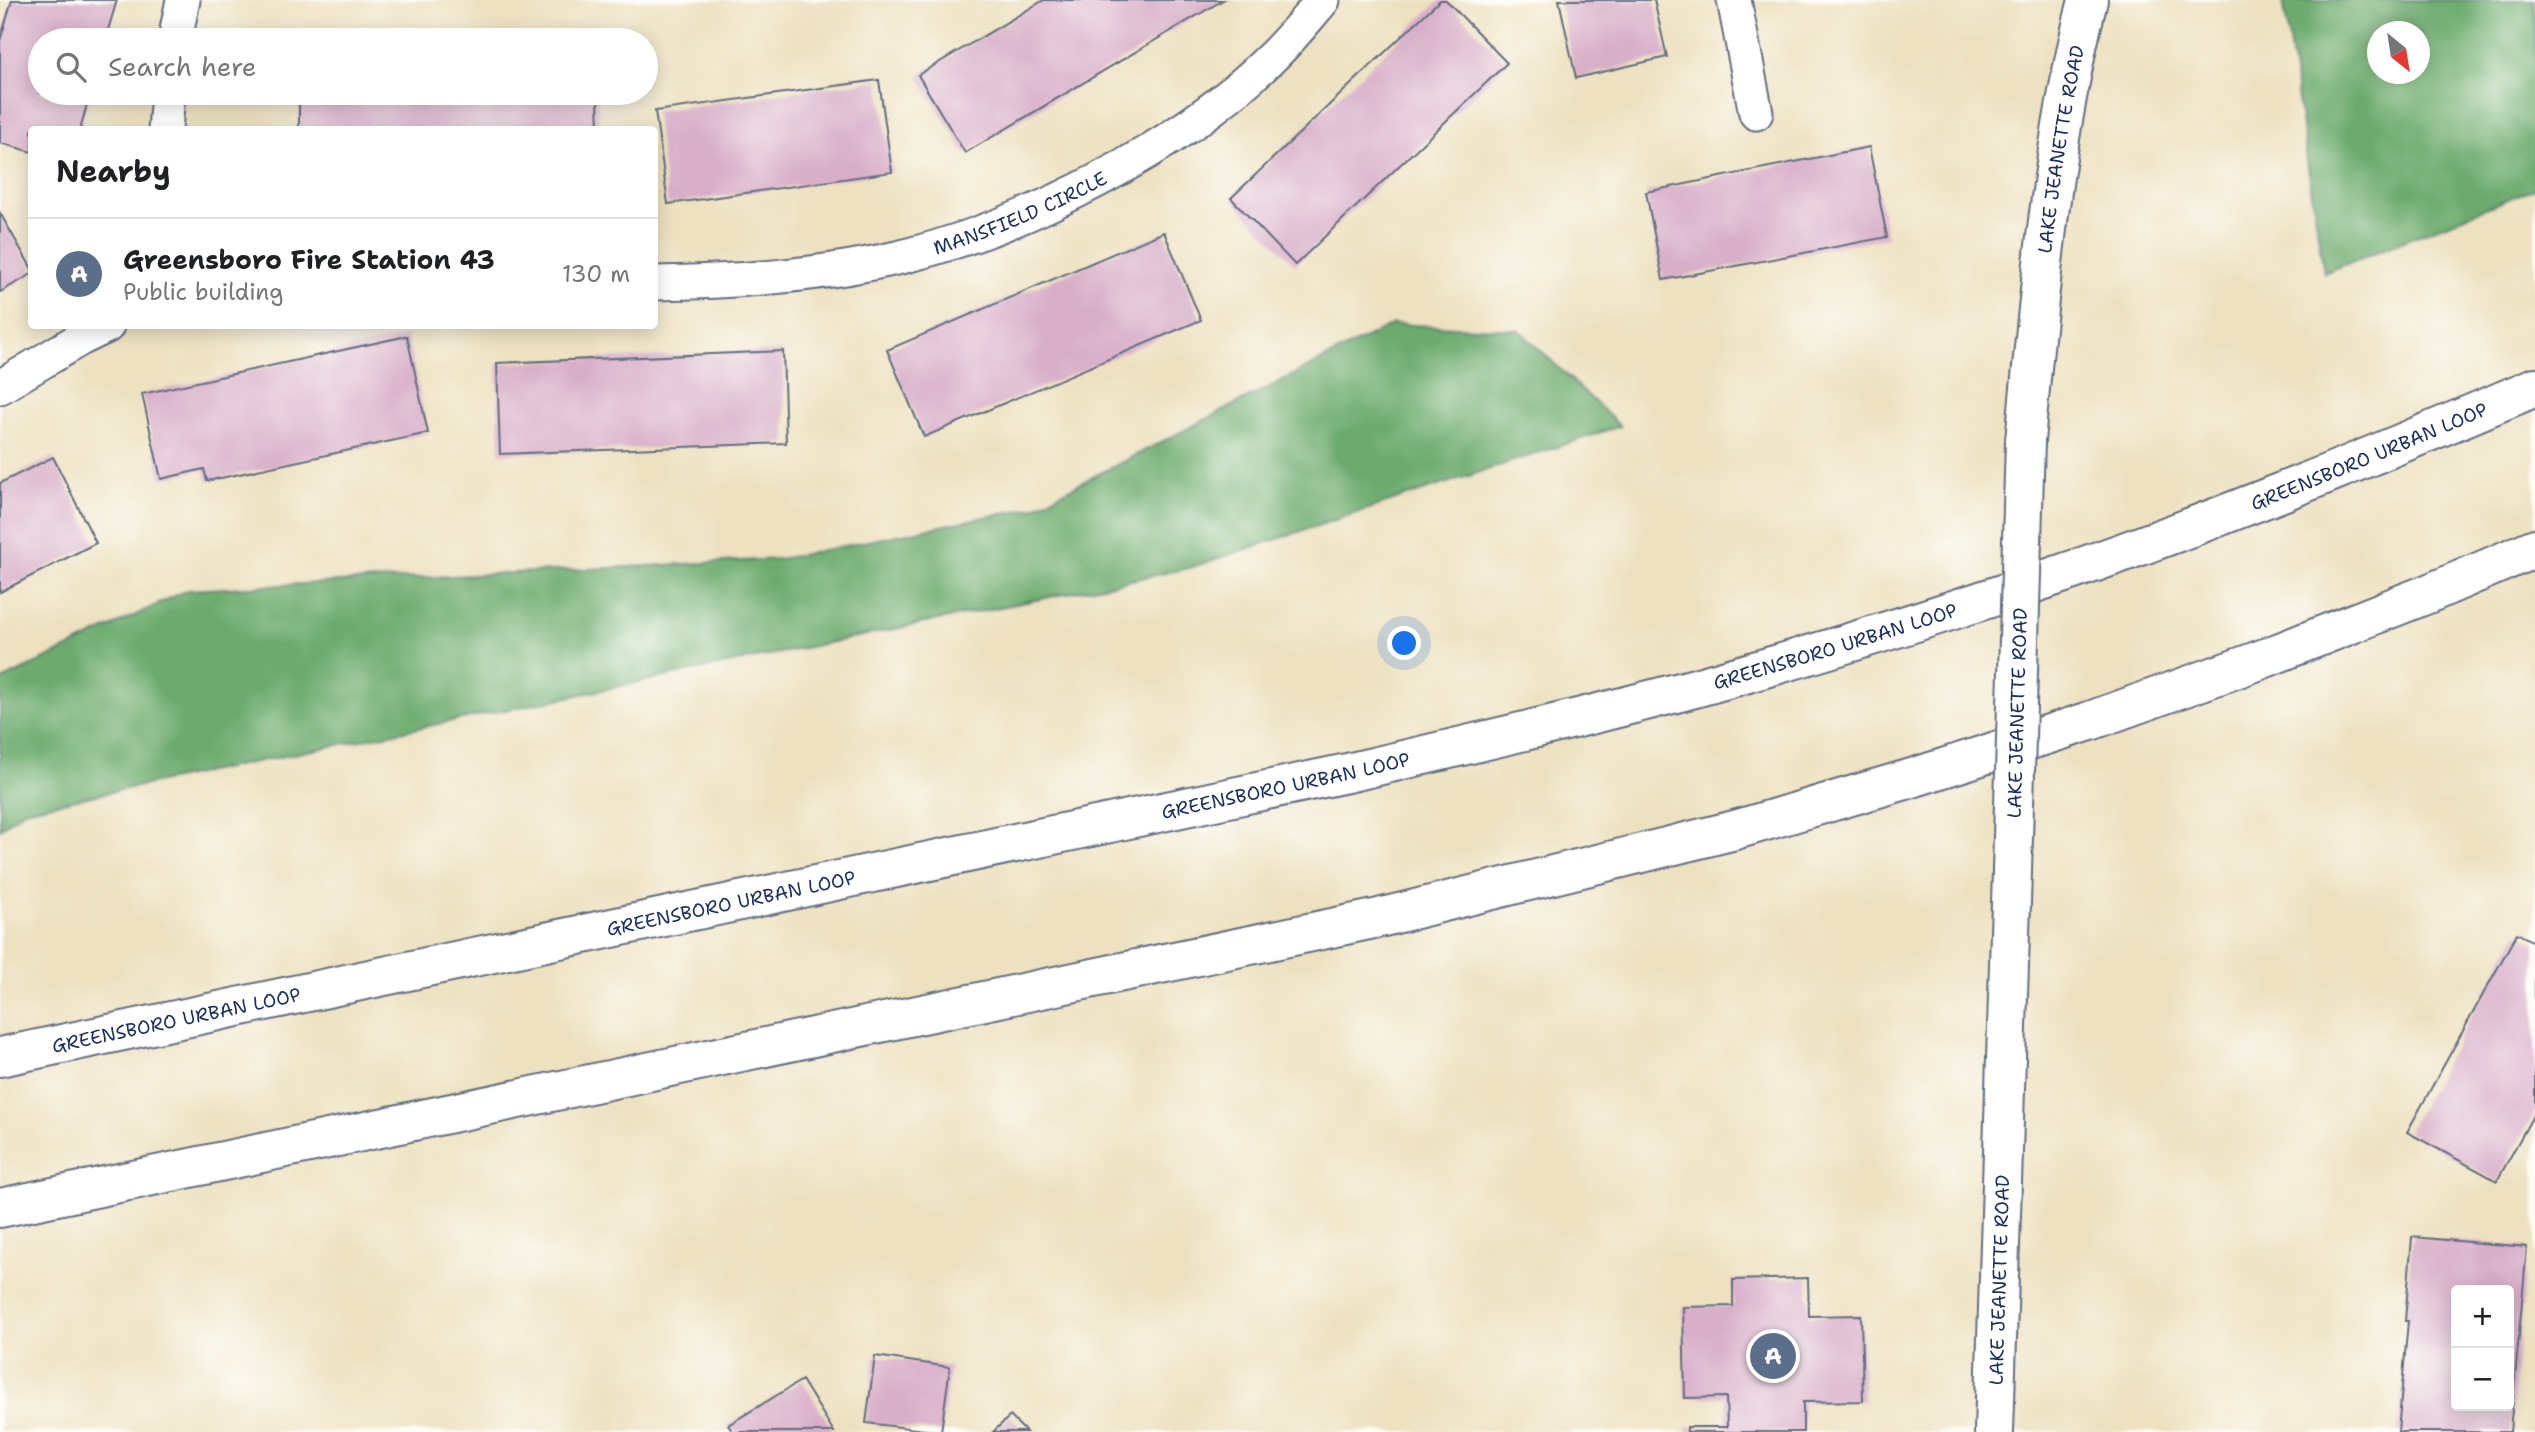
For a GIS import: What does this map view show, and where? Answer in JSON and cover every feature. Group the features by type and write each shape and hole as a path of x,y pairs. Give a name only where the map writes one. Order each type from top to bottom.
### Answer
{"main road":[{"name":"LAKE JEANETTE ROAD","path":"1994,1432 2025,440 2054,174 2088,0"},
{"name":"GREENSBORO URBAN LOOP","path":"0,1057 1347,773 1523,732 1697,687 1868,637 2039,582 2195,526 2374,456 2535,387"},
{"path":"0,1208 1366,921 1735,830 1912,778 2087,722 2260,660 2535,548"}],"street":[{"path":"178,28 183,0"},
{"name":"MANSFIELD CIRCLE","path":"658,284 786,277 901,257 986,231 1132,162 1212,109 1270,60 1323,0"},
{"path":"1734,0 1756,113"},
{"path":"165,126 167,105"},
{"path":"0,387 101,329"}],"green space":[{"path":"2283,0 2535,0 2535,188 2324,273"},
{"path":"1393,324 1519,330 1620,426 1189,568 24,810 0,829 0,681 187,590 780,559 1034,507"}],"building":[{"path":"12,0 117,0 109,28 28,28 28,105 87,105 81,126 28,126 28,151 0,143 0,41"},
{"path":"1044,0 1223,0 965,153 918,75"},
{"path":"1440,0 1446,0 1507,63 1295,265 1231,198"},
{"path":"1559,0 1654,0 1667,57 1576,78"},
{"path":"879,80 892,172 668,204 655,111"},
{"path":"299,105 598,105 599,126 299,126"},
{"path":"1869,147 1887,237 1663,280 1646,192"},
{"path":"0,213 28,262 28,276 0,292"},
{"path":"1164,232 1201,320 924,437 887,350"},
{"path":"407,336 428,433 207,481 204,469 161,479 142,394"},
{"path":"783,351 786,443 500,454 497,363"},
{"path":"53,457 96,543 0,592 0,483"},
{"path":"2517,933 2535,943 2535,1112 2497,1181 2407,1132"},
{"path":"2412,1237 2527,1247 2514,1388 2514,1285 2451,1285 2451,1411 2512,1411 2510,1432 2398,1432 2408,1321 2405,1321"},
{"path":"1808,1278 1809,1316 1861,1315 1863,1401 1803,1402 1803,1432 1687,1432 1687,1427 1727,1427 1726,1397 1685,1398 1683,1307 1733,1306 1733,1280"},
{"path":"875,1356 950,1367 941,1432 866,1423"},
{"path":"802,1380 834,1432 733,1432 728,1425"},
{"path":"1010,1416 1026,1432 993,1432"}],"place":[{"name":"Greensboro Fire Station 43","path":"1773,1356"}]}
